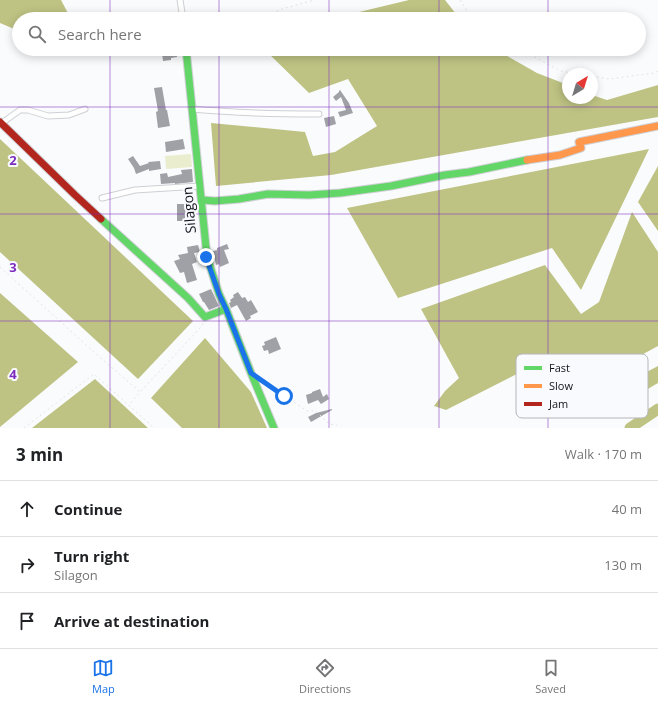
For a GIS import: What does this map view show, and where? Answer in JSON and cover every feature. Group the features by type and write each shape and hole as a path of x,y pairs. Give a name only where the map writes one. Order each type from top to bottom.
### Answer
{"street":[{"path":"180,0 182,12"},
{"name":"Silagon","path":"187,56 202,200 206,257 219,294 274,428"},
{"path":"85,109 69,115 48,116 28,110 20,110 1,123 75,196 188,298 205,317 226,309"},
{"path":"192,109 274,114 319,114"},
{"path":"202,200 215,201 239,199 268,194 309,195 391,186 531,159 560,155 581,148 579,142 658,126"},
{"path":"102,198 135,190 200,186"}],"path":[{"path":"275,12 315,0"},
{"path":"460,0 468,12"},
{"path":"533,56 562,71"},
{"path":"598,77 609,79 658,71"},
{"path":"0,267 140,392"},
{"path":"129,405 202,326 205,317"},
{"path":"251,373 307,411 316,411 329,424 337,426"},
{"path":"24,428 94,374 154,428"}],"shaded area":[{"path":"0,0 61,0 67,12 12,12 12,28 0,23"},
{"path":"409,0 445,0 454,12 359,12"},
{"path":"271,56 507,56 537,73 562,83 562,104 598,104 598,97 607,100 658,85 658,117 331,175 216,186 211,123 305,132 313,156 335,152 377,126 348,79 309,93"},
{"path":"0,139 193,321 138,379 0,252"},
{"path":"649,149 581,290 552,248 398,298 347,208"},
{"path":"191,154 192,167 166,169 165,156"},
{"path":"658,166 658,231 638,202"},
{"path":"632,212 658,252 658,346 643,354 516,354 516,374 446,410 434,406 445,391 459,378 421,309 545,265 581,314 599,302"},
{"path":"0,293 78,362 0,427"},
{"path":"205,338 251,392 267,428 182,428 151,398"},
{"path":"658,366 658,383 648,389 648,371"},
{"path":"95,379 148,428 32,428"}],"building":[{"path":"162,56 177,56 171,58 171,60 163,61"},
{"path":"162,87 170,126 158,128 156,112 158,111 154,88"},
{"path":"340,90 349,103 353,113 340,117 338,112 346,110 341,97 336,101 333,97"},
{"path":"334,116 336,124 326,127 324,118"},
{"path":"183,139 185,149 166,152 165,142"},
{"path":"133,156 140,166 149,163 148,162 160,161 161,169 149,171 149,169 136,174 128,159"},
{"path":"192,169 193,182 161,184 160,174 167,173 168,177 182,174 181,170"},
{"path":"177,204 186,204 185,221 177,221"},
{"path":"227,244 229,249 224,250 229,263 220,267 219,264 216,265 213,251"},
{"path":"198,245 200,252 194,253 197,262 192,264 197,280 187,283 184,272 180,273 174,261 180,259 178,255 188,253 187,247"},
{"path":"211,289 219,306 209,310 199,294"},
{"path":"238,292 242,298 245,297 248,302 251,300 258,312 250,316 251,318 246,321 237,305 231,308 229,303 234,297 233,295"},
{"path":"276,337 281,349 269,354 268,350 264,351 262,346 265,345 264,342"},
{"path":"320,389 323,397 327,394 329,399 321,404 318,400 308,404 306,395"},
{"path":"332,409 311,422 308,417 316,413"}],"waterway":[{"path":"648,416 658,409"},
{"path":"630,428 645,418"}],"traffic: fast":[{"path":"187,56 207,257 219,294 274,428"},
{"path":"202,200 215,201 239,199 268,194 309,195 340,193 391,186 527,160"},
{"path":"101,219 188,298 205,317 226,309"}],"traffic: slow":[{"path":"527,160 560,155 581,148 579,142 658,126"}],"traffic: jam":[{"path":"0,122 101,219"}],"route":[{"path":"206,257 219,294 251,373 284,396"}]}
